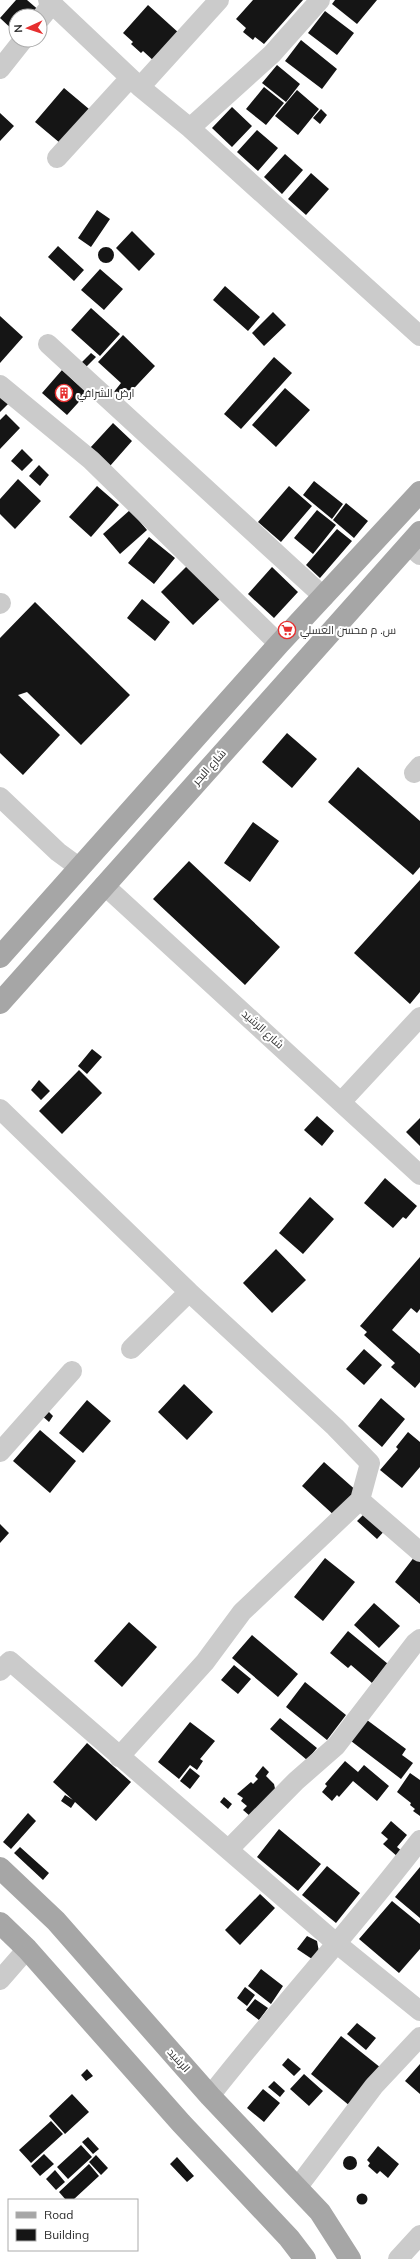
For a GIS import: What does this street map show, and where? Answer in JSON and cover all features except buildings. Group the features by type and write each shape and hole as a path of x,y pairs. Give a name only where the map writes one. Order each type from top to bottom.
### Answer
{"main road":[{"path":"0,957 279,644 420,492"},
{"name":"شارع البحر","path":"0,1003 222,753 416,544"},
{"path":"199,734 222,753"},
{"name":"الرشيد","path":"0,1868 56,1921 210,2096 320,2212 350,2259"},
{"path":"0,1923 27,1949 181,2123 289,2238 305,2259"}],"street":[{"path":"57,158 219,0"},
{"path":"190,128 272,54 320,0"},
{"path":"50,2 135,82 190,128 420,336"},
{"path":"0,69 17,48"},
{"path":"48,344 324,596"},
{"path":"0,385 92,460 279,644"},
{"path":"0,797 58,852 80,868"},
{"name":"شارع الرشيد","path":"104,885 342,1101 420,1175"},
{"path":"342,1101 420,1017"},
{"path":"0,1109 189,1292 335,1427 370,1462 360,1500 242,1612 205,1662 119,1757"},
{"path":"131,1349 189,1292"},
{"path":"0,1452 72,1372"},
{"path":"360,1500 420,1552"},
{"path":"229,1849 296,1781 336,1746 406,1654 420,1639"},
{"path":"0,1671 10,1660 119,1757 229,1849 336,1943 420,2011"},
{"path":"210,2096 250,2044 386,1886 420,1840"},
{"path":"0,1980 27,1949"},
{"path":"297,2188 374,2086 420,2037"},
{"path":"398,2259 420,2234"}],"place":[{"name":"ارض الشرافي","path":"64,393"},
{"name":"س. م محسن العسلي","path":"287,630"}]}
